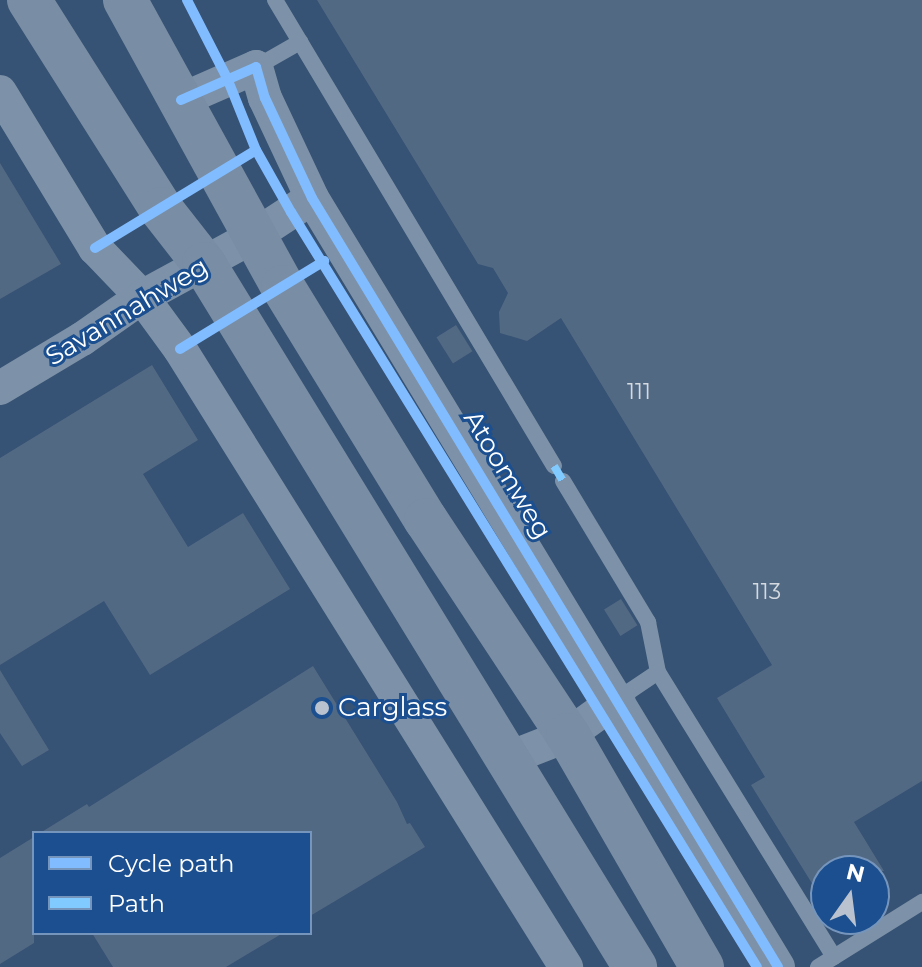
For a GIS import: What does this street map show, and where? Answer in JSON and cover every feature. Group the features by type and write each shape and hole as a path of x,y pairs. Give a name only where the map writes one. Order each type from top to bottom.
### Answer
{"main road":[{"path":"29,0 161,209 204,264 635,967"},
{"path":"125,0 254,236 426,520 568,735 702,967"}],"street":[{"path":"181,100 256,67"},
{"name":"Atoomweg","path":"256,67 265,98 312,198 778,967"},
{"path":"0,92 95,248 142,297 180,349 566,967"},
{"path":"254,236 312,198"},
{"name":"Savannahweg","path":"0,388 82,339 142,297 254,236"},
{"path":"507,759 568,735 618,699"}],"lane":[{"path":"275,0 648,622 658,672 834,957"},
{"path":"256,67 300,42"},
{"path":"618,699 658,672"},
{"path":"818,967 922,902"}],"building":[{"path":"317,0 922,0 922,781 854,822 874,855 810,855 810,880 751,785 765,777 717,698 772,665 561,318 527,341 500,333 499,312 508,293 493,268 478,264"},
{"path":"0,163 61,264 0,299"},
{"path":"456,325 472,351 453,363 436,337"},
{"path":"152,365 198,440 143,474 188,547 243,513 290,589 150,675 104,601 0,665 0,458"},
{"path":"621,599 637,625 620,636 604,610"},
{"path":"313,666 397,802 407,824 410,823 425,847 312,915 312,831 43,831 87,804 89,807"},
{"path":"0,670 49,750 22,766 0,733"},
{"path":"32,838 34,943 0,964 0,858"},
{"path":"93,935 280,935 226,967 113,967"}],"marked path":[{"path":"554,466 563,481"}],"cycle path":[{"path":"187,0 227,78 256,150 291,212 757,967"},
{"path":"181,100 256,67 265,98 312,198 778,967"},
{"path":"95,248 256,150"},
{"path":"180,349 324,261"}],"place":[{"name":"Carglass","path":"322,708"}]}
